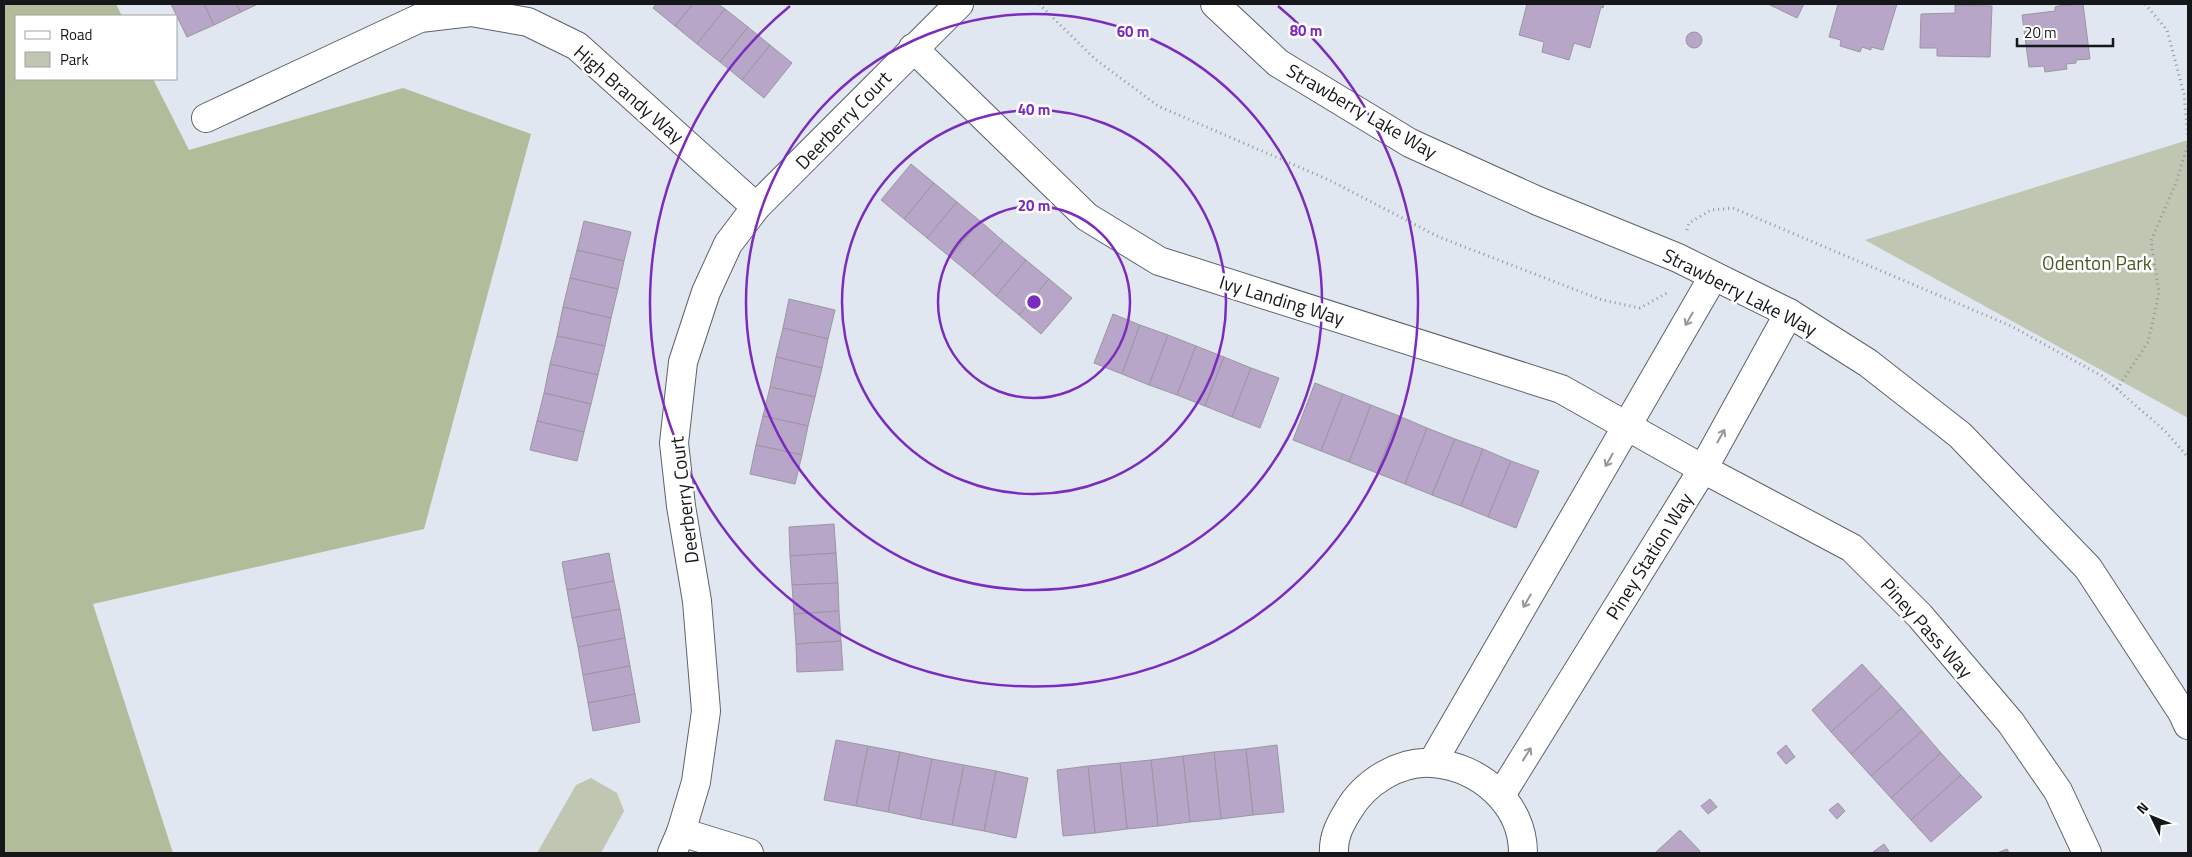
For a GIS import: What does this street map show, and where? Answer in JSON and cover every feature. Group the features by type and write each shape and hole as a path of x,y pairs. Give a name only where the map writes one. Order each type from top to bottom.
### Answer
{"street":[{"name":"Deerberry Court","path":"676,842 696,782 706,711 697,600 681,506 674,443 683,362 706,292 725,252 756,207 959,4"},
{"name":"Strawberry Lake Way","path":"1215,4 1278,63 1410,143 1538,201 1678,258 1789,313 1868,362 1960,436 2088,568 2182,712 2188,725"},
{"name":"High Brandy Way","path":"206,118 420,18 471,12 528,22 577,46 756,207"},
{"name":"Ivy Landing Way","path":"913,48 1086,217 1159,261 1561,389 1703,469"},
{"path":"1432,763 1713,277"},
{"name":"Piney Station Way","path":"1501,796 1703,469 1789,313"},
{"name":"Piney Pass Way","path":"1703,469 1852,548 1920,616 2011,723 2058,791 2087,853"},
{"path":"1334,853 1338,827 1356,797 1376,779 1408,766 1432,763 1470,772 1501,796 1511,809 1523,840 1523,853"},
{"path":"676,842 749,853"}],"path":[{"path":"2145,4 2167,30 2184,94 2188,138"},
{"path":"2117,389 2148,342 2159,294 2150,241 2175,185 2188,145"}],"green space":[{"path":"4,4 116,4 122,15 15,15 15,80 154,80 189,150 403,88 531,134 424,529 93,604 173,853 4,853"},
{"name":"Odenton Park","path":"2188,140 2188,418 1865,240"},
{"path":"591,778 617,793 624,811 601,853 537,853 576,785"}],"building":[{"path":"171,4 204,4 214,25 187,37"},
{"path":"204,4 236,4 241,12 214,25"},
{"path":"236,4 258,4 241,12"},
{"path":"656,4 693,4 675,26 653,8"},
{"path":"693,4 718,4 725,9 697,44 675,26"},
{"path":"1527,4 1604,4 1603,8 1601,7 1590,48 1574,43 1569,60 1542,52 1544,42 1519,35"},
{"path":"1768,4 1804,4 1797,18"},
{"path":"1838,4 1897,4 1883,50 1871,47 1871,50 1862,47 1860,52 1840,46 1841,40 1829,37"},
{"path":"2083,4 2090,59 2076,60 2076,63 2066,64 2067,69 2045,72 2044,66 2029,67 2022,15 2055,11 2055,7 2058,6"},
{"path":"1955,5 1992,6 1990,57 1937,56 1937,48 1920,48 1921,14 1955,13"},
{"path":"725,9 748,27 720,62 697,44"},
{"path":"748,27 770,45 742,80 720,62"},
{"path":"1691,32 1697,32 1702,37 1700,46 1691,48 1686,43 1686,37"},
{"path":"770,45 792,63 764,98 742,80"},
{"path":"911,164 934,183 904,219 881,200"},
{"path":"934,183 957,202 927,238 904,219"},
{"path":"957,202 980,221 950,257 927,238"},
{"path":"584,221 631,232 624,261 577,250"},
{"path":"980,221 1003,241 973,276 950,257"},
{"path":"1003,241 1026,260 996,296 973,276"},
{"path":"577,250 624,261 618,289 570,278"},
{"path":"1026,260 1049,279 1019,315 996,296"},
{"path":"570,278 618,289 611,318 563,307"},
{"path":"1049,279 1072,298 1041,334 1019,315"},
{"path":"789,299 835,310 828,339 783,328"},
{"path":"563,307 611,318 605,346 557,336"},
{"path":"1113,314 1140,325 1122,374 1094,363"},
{"path":"1140,325 1168,335 1149,385 1122,374"},
{"path":"783,328 828,339 822,368 776,357"},
{"path":"1168,335 1196,346 1177,395 1149,385"},
{"path":"557,336 605,346 598,375 550,364"},
{"path":"1196,346 1224,357 1205,406 1177,395"},
{"path":"776,357 822,368 815,397 770,387"},
{"path":"1224,357 1251,368 1232,417 1205,406"},
{"path":"550,364 598,375 591,404 544,393"},
{"path":"1251,368 1279,378 1260,428 1232,417"},
{"path":"1315,383 1343,394 1321,451 1293,440"},
{"path":"770,387 815,397 808,426 763,416"},
{"path":"544,393 591,404 584,432 537,421"},
{"path":"1343,394 1371,405 1349,462 1321,451"},
{"path":"1371,405 1399,416 1377,473 1349,462"},
{"path":"763,416 808,426 802,455 756,445"},
{"path":"1399,416 1427,428 1405,484 1377,473"},
{"path":"537,421 584,432 577,461 530,450"},
{"path":"1427,428 1455,439 1432,495 1405,484"},
{"path":"1455,439 1483,449 1461,506 1432,495"},
{"path":"756,445 802,455 795,484 750,474"},
{"path":"1483,449 1511,461 1488,517 1461,506"},
{"path":"1511,461 1539,471 1516,528 1488,517"},
{"path":"834,524 836,553 790,556 789,527"},
{"path":"609,553 614,581 567,590 562,562"},
{"path":"836,553 838,583 792,585 790,556"},
{"path":"614,581 620,609 572,618 567,590"},
{"path":"838,583 839,611 794,614 792,585"},
{"path":"620,609 625,638 578,647 572,618"},
{"path":"839,611 841,641 796,644 794,614"},
{"path":"625,638 630,666 583,675 578,647"},
{"path":"841,641 843,670 797,672 796,644"},
{"path":"1862,664 1882,686 1831,732 1812,710"},
{"path":"630,666 635,694 588,703 583,675"},
{"path":"1882,686 1902,708 1851,754 1831,732"},
{"path":"635,694 640,722 593,731 588,703"},
{"path":"1902,708 1922,731 1871,776 1851,754"},
{"path":"1922,731 1941,753 1891,798 1871,776"},
{"path":"836,740 868,746 856,806 824,800"},
{"path":"1277,745 1284,812 1253,815 1246,749"},
{"path":"1786,745 1795,757 1786,764 1777,753"},
{"path":"868,746 900,752 888,812 856,806"},
{"path":"1246,749 1253,815 1221,819 1214,752"},
{"path":"900,752 932,759 920,819 888,812"},
{"path":"1214,752 1221,819 1190,822 1183,756"},
{"path":"1941,753 1961,775 1911,820 1891,798"},
{"path":"1183,756 1190,822 1158,826 1151,760"},
{"path":"932,759 964,765 952,825 920,819"},
{"path":"1151,760 1158,826 1127,829 1120,763"},
{"path":"1120,763 1127,829 1095,833 1088,766"},
{"path":"964,765 996,771 984,831 952,825"},
{"path":"1088,766 1095,833 1063,836 1057,770"},
{"path":"996,771 1028,778 1016,838 984,831"},
{"path":"1961,775 1982,797 1931,842 1911,820"},
{"path":"1710,799 1717,807 1708,814 1701,806"},
{"path":"1838,803 1845,811 1837,819 1829,810"},
{"path":"1680,830 1700,851 1698,853 1655,853"},
{"path":"1884,844 1889,851 1886,853 1873,852"},
{"path":"2007,849 2009,853 1997,853"}]}
